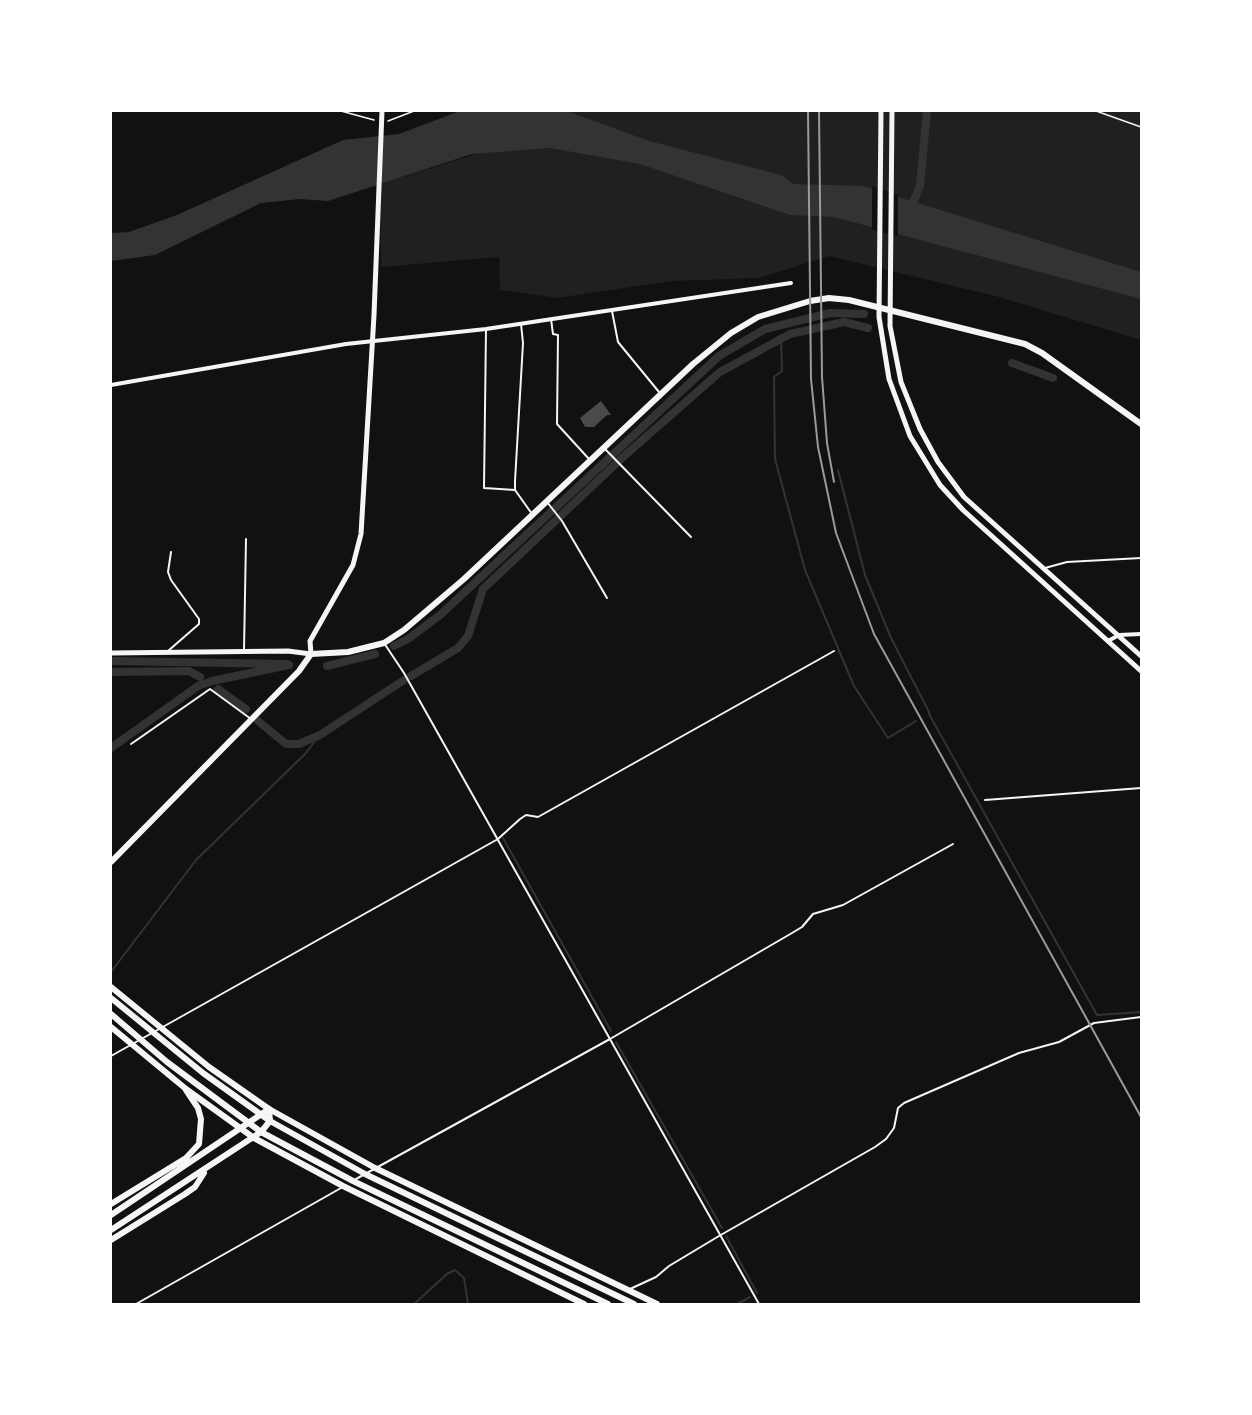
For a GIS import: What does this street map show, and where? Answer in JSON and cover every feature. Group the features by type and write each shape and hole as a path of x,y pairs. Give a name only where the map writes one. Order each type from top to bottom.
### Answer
{"main road":[{"path":"111,862 299,671 311,654 348,652 384,643 464,579 532,514 548,504 590,459 606,450 661,394 731,333 758,317 784,308 829,298 870,304 1024,344 1052,360 1141,424"},
{"path":"111,987 160,1029 269,1109 375,1168 657,1304"},
{"path":"111,998 146,1036 146,1045 172,1078"},
{"path":"111,1014 270,1121 359,1177 603,1303"},
{"path":"111,1027 186,1089 254,1138 343,1186 584,1304"},
{"path":"146,1045 261,1132 634,1304"},
{"path":"111,1204 186,1158 199,1144 201,1119 198,1108 186,1089"},
{"path":"111,1215 241,1130 269,1109"},
{"path":"111,1230 254,1138 270,1121 269,1109"},
{"path":"111,1240 195,1187 206,1170"}],"street":[{"path":"111,653 279,651 311,654 310,641 352,565 361,534 374,315 382,111"},
{"path":"881,111 879,317 885,361 896,399 917,450 940,485 973,520 1141,671"},
{"path":"892,111 890,326 895,358 920,429 950,480 979,512 997,524 1141,656"},
{"path":"111,385 346,344 486,329 791,283"},
{"path":"1108,641 1119,635 1141,634"},
{"path":"196,1160 199,1144"}],"lane":[{"path":"612,309 618,342 661,394"},
{"path":"551,319 553,334 558,335 557,424 590,459"},
{"path":"521,324 523,343 516,490 532,514"},
{"path":"486,329 484,488 516,490"},
{"path":"606,450 691,537"},
{"path":"548,504 562,521 607,598"},
{"path":"244,653 246,539"},
{"path":"166,653 199,624 199,619 171,580 168,572 171,552"},
{"path":"1045,568 1067,562 1141,558"},
{"path":"384,643 404,673 759,1304"},
{"path":"111,1056 498,839 526,815 538,817 834,651"},
{"path":"131,744 210,689 251,719"},
{"path":"985,800 1141,788"},
{"path":"136,1304 375,1168 610,1039 802,927 813,914 843,905 953,844"},
{"path":"603,1303 657,1277 669,1266 719,1236 881,1143 894,1128 898,1108 904,1103 985,1067 1059,1042 1094,1023 1141,1017"}],"path":[{"path":"1096,111 1141,127"}],"shaded area":[{"path":"460,111 567,111 649,141 781,175 793,184 863,186 1141,272 1141,299 834,217 790,215 640,164 550,148 472,154 328,201 300,199 261,203 155,255 111,261 111,233 129,232 177,215 343,140 399,134"},
{"path":"568,111 1141,111 1141,340 999,297 829,256 759,278 672,281 557,298 500,290 499,257 381,267 380,184 470,156"}],"pier":[{"path":"872,186 898,195 898,236 872,230"}],"building":[{"path":"601,401 611,415 607,415 594,427 585,427 580,418"}],"waterway":[{"path":"909,212 920,186 927,111"},
{"path":"394,646 408,639 440,615 719,356 765,329 830,313 864,314"},
{"path":"411,676 458,648 468,636 483,589 623,457 720,372 790,334 844,322 868,328"},
{"path":"781,337 782,371 774,377 775,459 805,570 854,686 888,738 916,721"},
{"path":"1012,363 1053,378"},
{"path":"838,470 865,575 891,638 930,714"},
{"path":"327,666 375,654"},
{"path":"111,661 287,664"},
{"path":"111,748 198,686 289,665"},
{"path":"111,672 189,671 200,677"},
{"path":"258,721 286,744 299,744 320,735 404,680"},
{"path":"218,689 246,709"},
{"path":"929,714 1097,1015 1141,1012"},
{"path":"111,972 196,860 305,754 320,735"},
{"path":"503,838 611,1031"},
{"path":"616,1042 722,1228"},
{"path":"726,1236 757,1293"},
{"path":"414,1304 447,1274 455,1270 464,1278 468,1304"},
{"path":"737,1304 750,1297"}],"railway":[{"path":"808,111 811,379 818,447 836,533 874,634 1141,1117"},
{"path":"819,111 822,377 827,443 834,482"}]}
